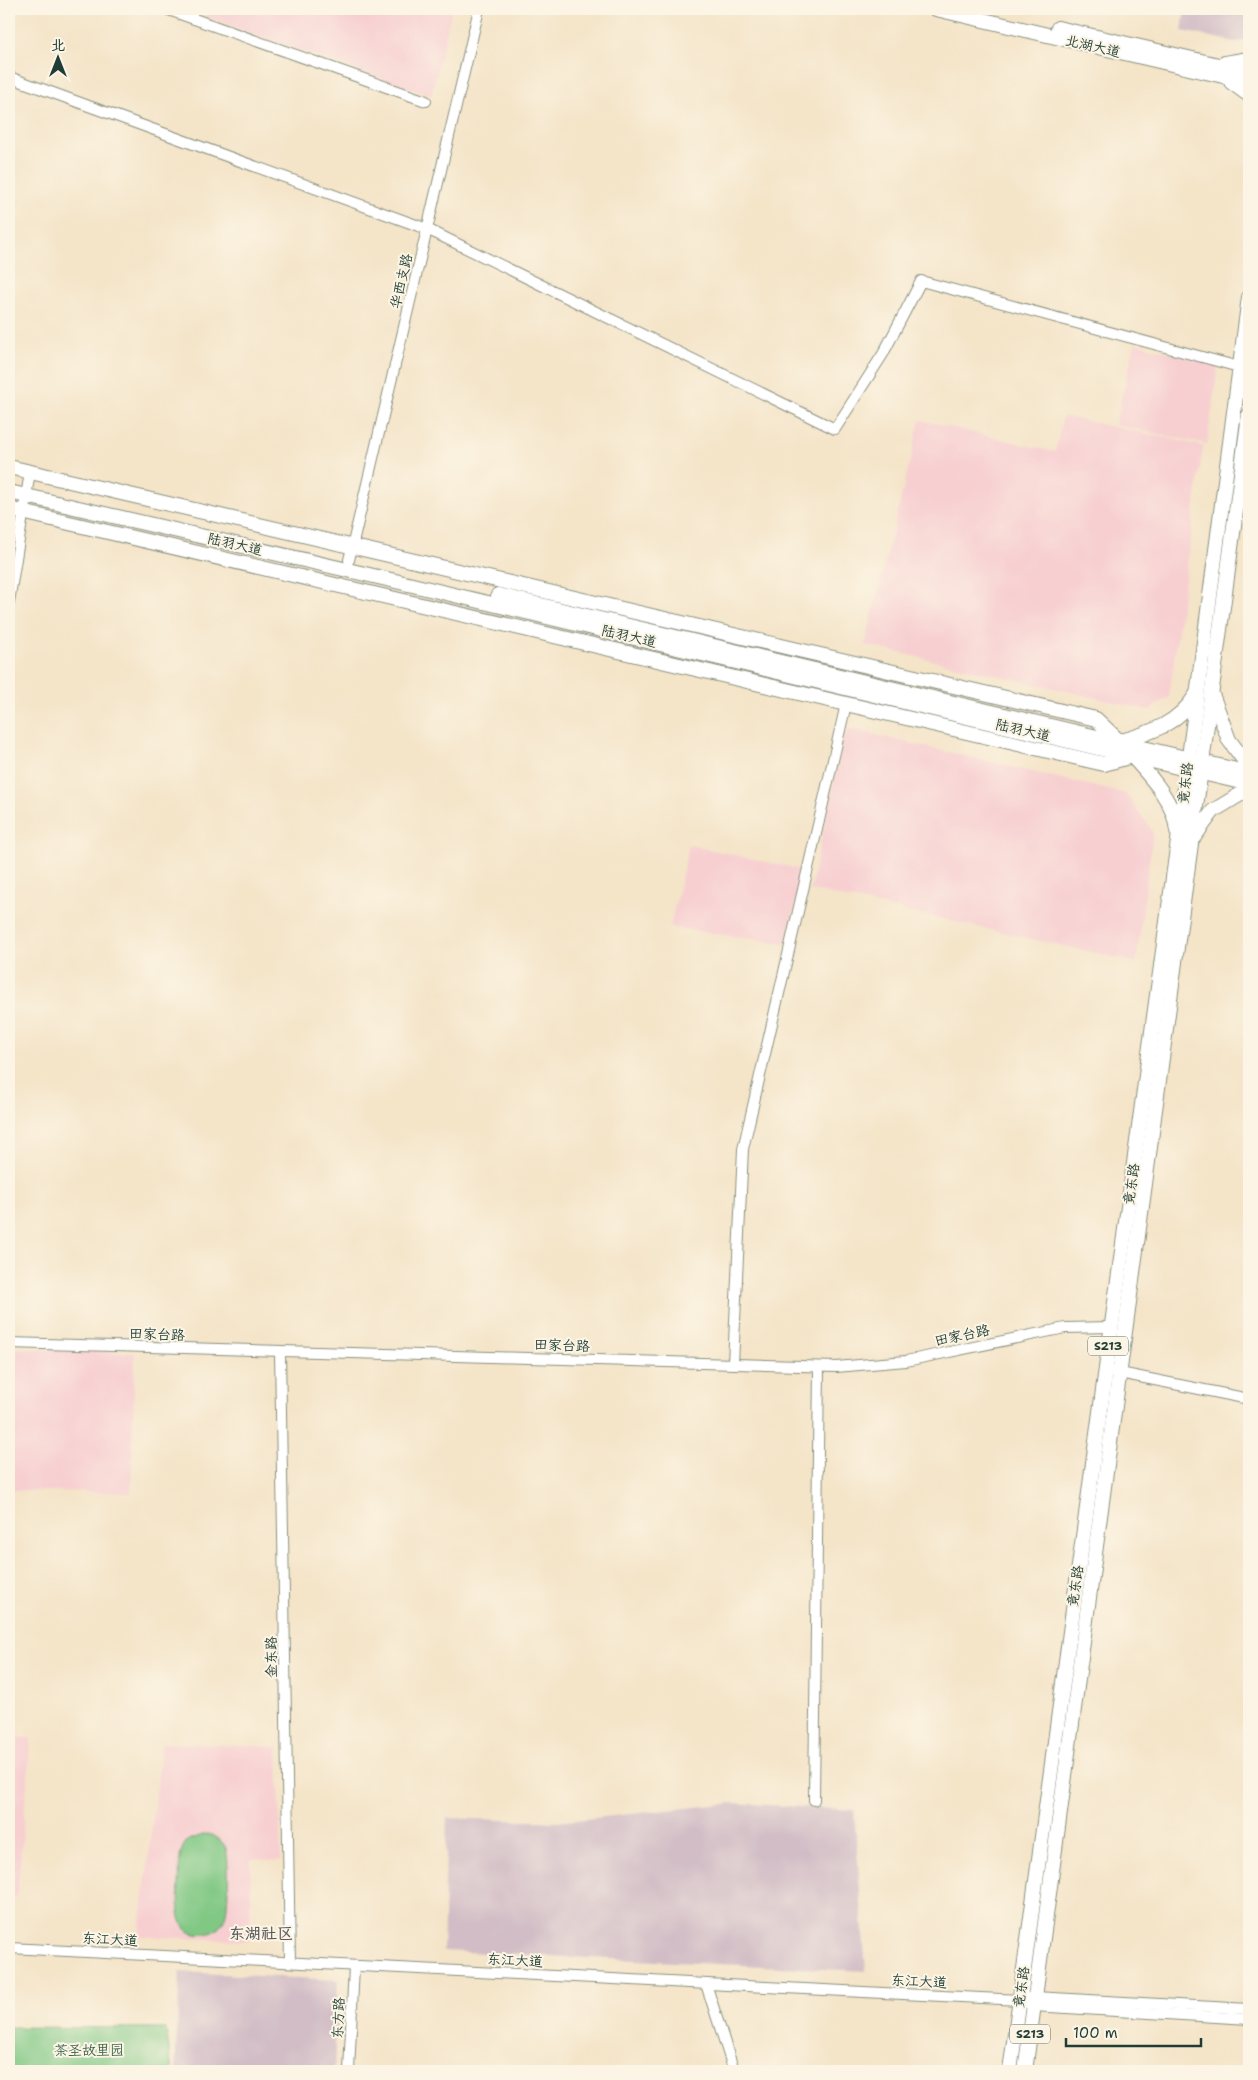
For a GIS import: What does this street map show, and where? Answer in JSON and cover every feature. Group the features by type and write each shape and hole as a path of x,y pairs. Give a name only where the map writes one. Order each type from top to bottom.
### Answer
{"main road":[{"name":"北湖大道","path":"936,9 1213,69 1249,72"},
{"name":"北湖大道","path":"977,9 1213,69 1249,82"},
{"path":"1213,69 1249,59"},
{"path":"1213,69 1240,86 1249,95"},
{"name":"竟东路","path":"1025,2071 1120,1373 1194,765 1198,692 1249,297"},
{"name":"竟东路","path":"1194,765 1212,693 1249,415"},
{"path":"9,467 1096,719 1120,741 1149,733 1170,723 1189,707 1198,692"},
{"name":"陆羽大道","path":"9,483 27,492 1132,756 1249,773"},
{"name":"陆羽大道","path":"9,492 27,492 349,560 1120,741 1249,784"},
{"path":"9,509 1104,764 1132,756 1154,780 1168,804 1184,843 1213,811 1249,789"},
{"path":"1212,693 1233,745 1249,767"},
{"path":"1233,745 1249,752"},
{"name":"竟东路","path":"1010,2071 1111,1327 1184,843"}],"street":[{"path":"166,9 426,101"},
{"name":"华西支路","path":"349,560 479,9"},
{"path":"9,77 427,229 835,429 883,354 921,281 1240,367"},
{"path":"9,602 30,472"},
{"path":"734,1364 743,1149 846,704"},
{"name":"田家台路","path":"9,1342 820,1367 881,1365 1065,1328 1111,1327"},
{"name":"金东路","path":"280,1351 290,1962"},
{"path":"814,1800 820,1367"},
{"path":"1105,1370 1249,1399"},
{"name":"东江大道","path":"9,1948 1020,2000 1249,2019"},
{"name":"东方路","path":"349,2071 354,1966"},
{"path":"706,1984 734,2071"},
{"name":"东江大道","path":"1034,2001 1249,2009"}],"shaded area":[{"path":"207,9 452,9 431,96 205,17"},
{"path":"1185,9 1249,9 1249,40 1235,42 1182,31"},
{"path":"1135,343 1218,366 1207,444 1115,425"},
{"path":"1063,416 1203,446 1169,697 1149,710 865,645 920,420 1055,452"},
{"path":"846,728 1126,794 1153,832 1136,962 810,890"},
{"path":"689,845 803,870 786,944 670,927"},
{"path":"9,1348 135,1353 131,1493 9,1490"},
{"path":"9,1737 31,1738 17,1897 9,1896"},
{"path":"162,1743 278,1747 281,1861 251,1859 250,1941 139,1936"},
{"path":"733,1803 854,1810 866,1971 443,1951 447,1818 557,1822"},
{"path":"180,1972 338,1980 334,2071 175,2071"}],"green space":[{"path":"206,1834 219,1839 227,1851 227,1906 224,1921 218,1928 206,1934 196,1934 188,1931 180,1918 178,1900 180,1860 184,1844 188,1840"},
{"name":"茶圣故里园","path":"9,2027 166,2028 172,2071 9,2071"}],"district":[{"name":"东湖社区","path":"261,1933"}]}
